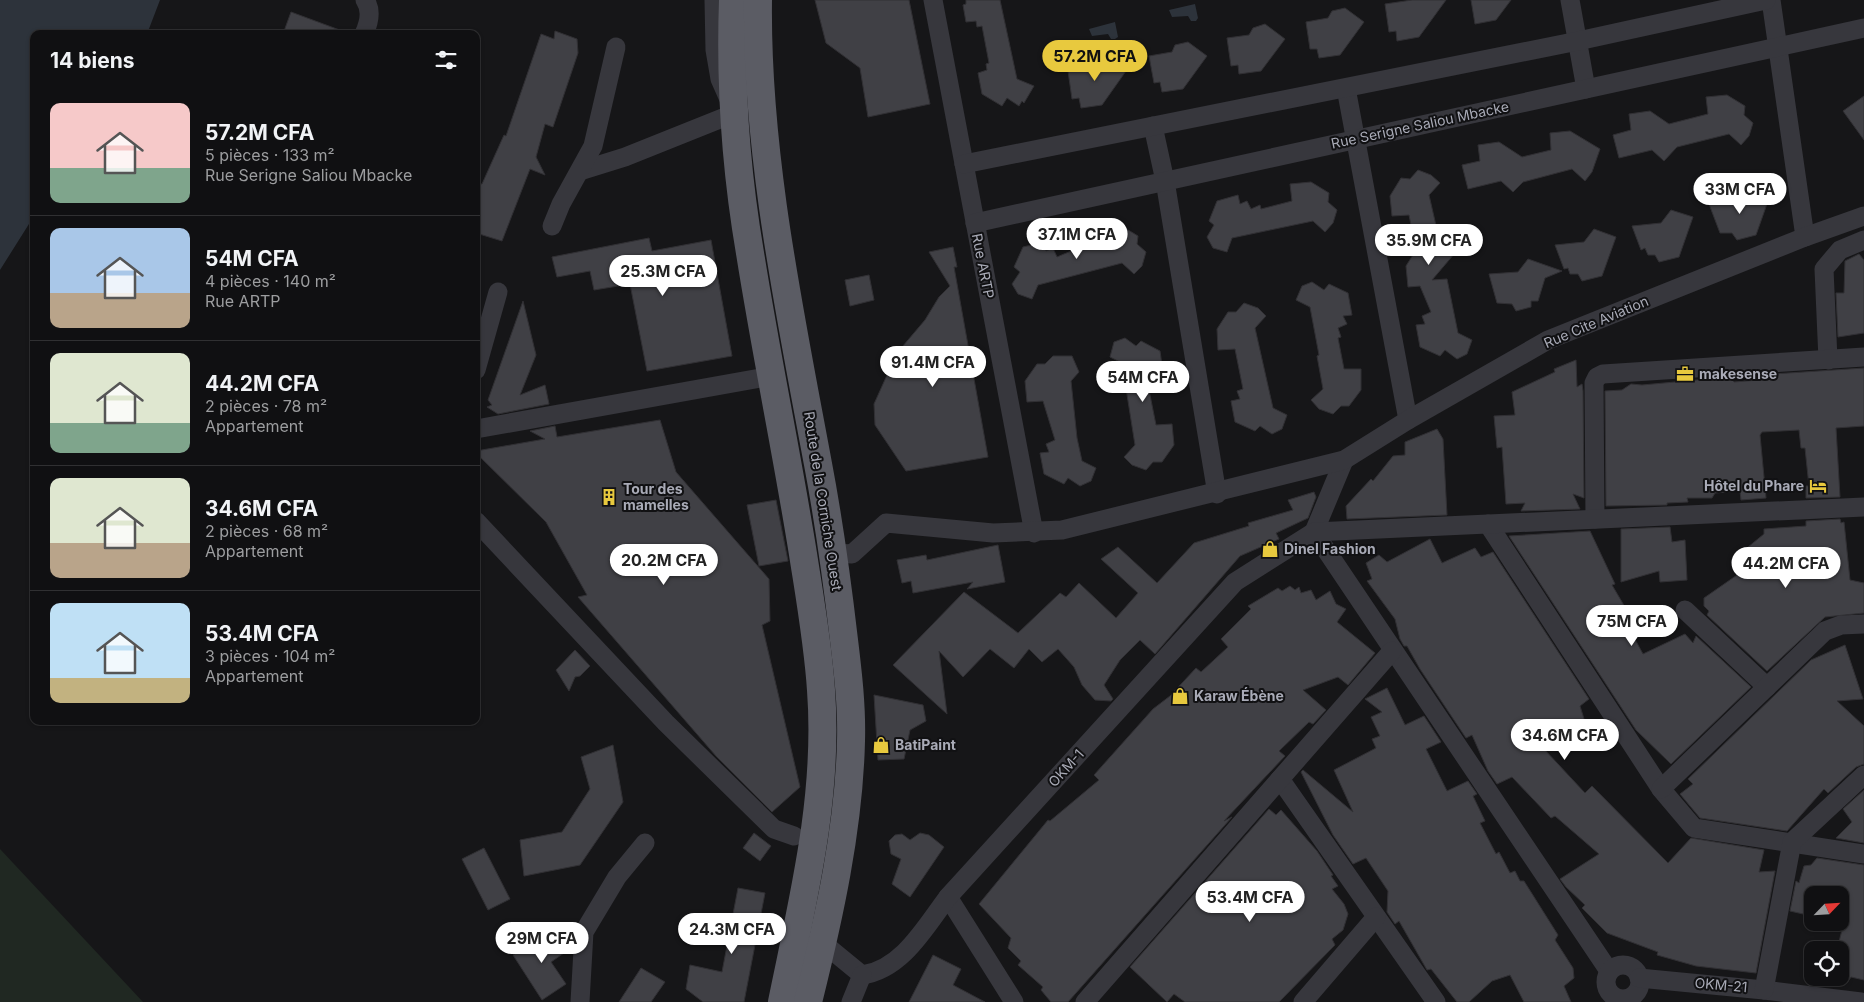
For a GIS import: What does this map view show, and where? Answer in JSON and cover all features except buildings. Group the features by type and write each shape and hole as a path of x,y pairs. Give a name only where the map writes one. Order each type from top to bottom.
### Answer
{"highway":[{"name":"Route de la Corniche Ouest","path":"732,0 735,113 741,184 750,253 816,634 821,692 821,773 817,817 782,1002"},
{"name":"Route de la Corniche Ouest","path":"758,0 761,80 779,241 834,553 849,687 851,740 848,795 823,944 808,1002"}],"street":[{"path":"364,0 368,5 369,22 366,30"},
{"path":"580,171 625,157 735,113 720,79 715,50 714,0"},
{"name":"Rue ARTP","path":"933,0 1034,533"},
{"path":"1570,0 1586,89"},
{"path":"964,164 1578,41 1766,0"},
{"path":"1771,0 1806,237"},
{"name":"Rue Serigne Saliou Mbacke","path":"975,223 1864,28"},
{"path":"552,226 561,204 593,146 616,47"},
{"path":"1346,88 1354,140 1408,420"},
{"path":"1153,126 1165,181 1217,494"},
{"name":"Rue Cite Aviation","path":"834,553 852,554 886,523 993,532 1034,533 1062,530 1217,494 1344,460 1408,420 1548,340 1806,237 1864,216"},
{"path":"1828,360 1824,269 1840,250 1864,240"},
{"path":"480,356 498,292"},
{"path":"1595,519 1594,383 1597,377 1603,374 1864,358"},
{"path":"480,428 772,376"},
{"path":"1314,532 1344,460"},
{"path":"1314,532 1864,507"},
{"path":"1488,524 1661,789 1694,828 1864,854"},
{"path":"480,525 686,743 774,829 794,836 808,872"},
{"path":"1314,532 1609,971"},
{"name":"OKM-1","path":"862,975 875,973 887,967 908,950 948,897 1235,582 1314,532"},
{"path":"1685,610 1767,687"},
{"path":"1661,789 1825,631 1841,625 1864,624"},
{"path":"1085,1002 1392,650"},
{"path":"1764,990 1792,842 1864,774"},
{"path":"1280,779 1436,1002"},
{"path":"794,836 811,826 817,817"},
{"path":"580,1002 584,932 617,877 644,843"},
{"path":"948,897 1014,1002"},
{"path":"1302,1002 1376,917"},
{"path":"823,944 862,975 851,1002"},
{"path":"1624,965 1634,969 1639,978 1638,990 1630,998 1617,1000 1606,987 1605,981 1613,967 1624,965"},
{"name":"OKM-21","path":"1639,978 1764,990 1861,1002"}],"shaded area":[{"path":"0,0 160,0 149,30 30,30 30,222 0,270"},
{"path":"1195,4 1198,18 1196,21 1191,21 1188,16 1172,17 1169,10"},
{"path":"1115,22 1118,37 1115,39 1111,39 1108,34 1092,36 1089,29"},
{"path":"0,849 143,1002 0,1002"}],"place":[{"name":"makesense","path":"1685,374"},
{"name":"Hôtel du Phare","path":"1818,486"},
{"name":"Tour des mamelles","path":"609,497"},
{"name":"Dinel Fashion","path":"1270,549"},
{"name":"Karaw Ébène","path":"1180,696"},
{"name":"BatiPaint","path":"881,745"}]}
